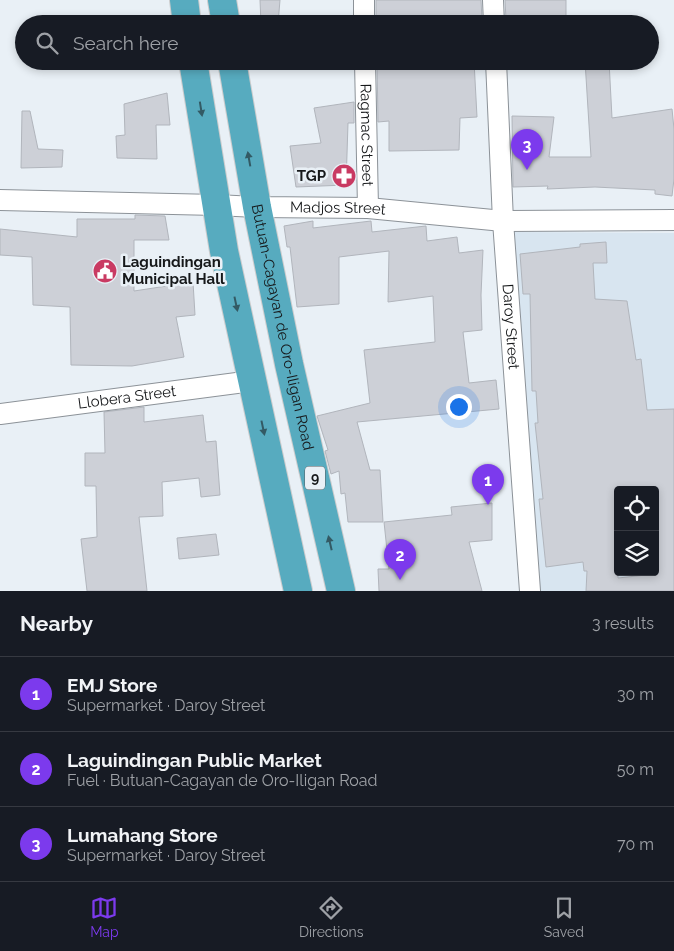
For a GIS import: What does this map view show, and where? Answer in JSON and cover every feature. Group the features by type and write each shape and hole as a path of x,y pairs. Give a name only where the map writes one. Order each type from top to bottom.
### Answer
{"highway":[{"path":"184,0 186,15"},
{"path":"222,0 224,15"},
{"path":"194,70 224,251 298,591"},
{"name":"Butuan-Cagayan de Oro-Iligan Road","path":"234,70 257,207 341,591"}],"street":[{"path":"364,0 364,15"},
{"path":"493,0 494,15"},
{"name":"Ragmac Street","path":"365,70 368,208"},
{"name":"Daroy Street","path":"496,70 503,221 530,591"},
{"name":"Madjos Street","path":"0,200 368,208 503,221 674,220"},
{"name":"Llobera Street","path":"0,414 252,381"}],"shaded area":[{"path":"512,232 674,233 674,591 540,591"}],"building":[{"path":"260,0 280,0 279,15 261,15"},
{"path":"376,0 481,0 482,15 376,15"},
{"path":"505,0 566,0 566,15 506,15"},
{"path":"377,70 474,70 477,117 460,118 459,150 389,151 389,121 378,122"},
{"path":"586,70 609,70 612,118 672,109 674,179 672,196 655,194 655,190 595,187 547,189 548,186 513,187 512,116 554,117 549,157 591,157"},
{"path":"167,93 170,125 156,125 157,159 117,158 116,136 125,135 124,104"},
{"path":"354,102 354,123 348,123 346,185 296,187 290,146 321,143 314,108"},
{"path":"22,111 30,111 38,149 63,150 62,167 21,168"},
{"path":"135,215 165,216 169,240 134,240 134,291 193,282 195,315 176,317 184,357 132,366 71,365 70,307 33,305 32,257 0,255 0,229 77,237 77,219 135,219"},
{"path":"313,221 313,228 371,221 372,232 426,226 427,241 457,237 459,253 483,250 482,330 463,332 469,383 496,380 499,409 357,422 370,470 380,470 383,522 348,522 345,493 341,494 339,471 331,474 325,451 328,450 317,416 370,403 364,350 435,342 433,296 388,302 389,251 339,257 339,304 297,307 290,247 287,247 284,226"},
{"path":"606,242 607,263 593,263 595,299 627,301 636,360 641,359 647,410 674,409 674,591 586,591 587,571 584,571 583,562 546,567 539,499 543,499 535,423 538,423 536,391 532,391 530,294 523,294 520,254 580,247 580,244"},
{"path":"144,407 144,422 203,415 206,442 216,441 220,495 201,497 199,478 162,482 163,516 139,517 147,591 87,591 81,539 97,537 96,486 85,486 85,453 105,453 104,412"},
{"path":"492,503 492,540 469,542 482,591 379,591 378,569 389,569 384,522 452,515 451,507"},
{"path":"216,534 219,555 179,559 177,538"}],"place":[{"name":"Lumahang Store","path":"527,170"},
{"name":"TGP","path":"344,176"},
{"name":"Laguindingan Municipal Hall","path":"105,271"},
{"name":"EMJ Store","path":"488,505"},
{"name":"Laguindingan Public Market","path":"400,580"}]}
